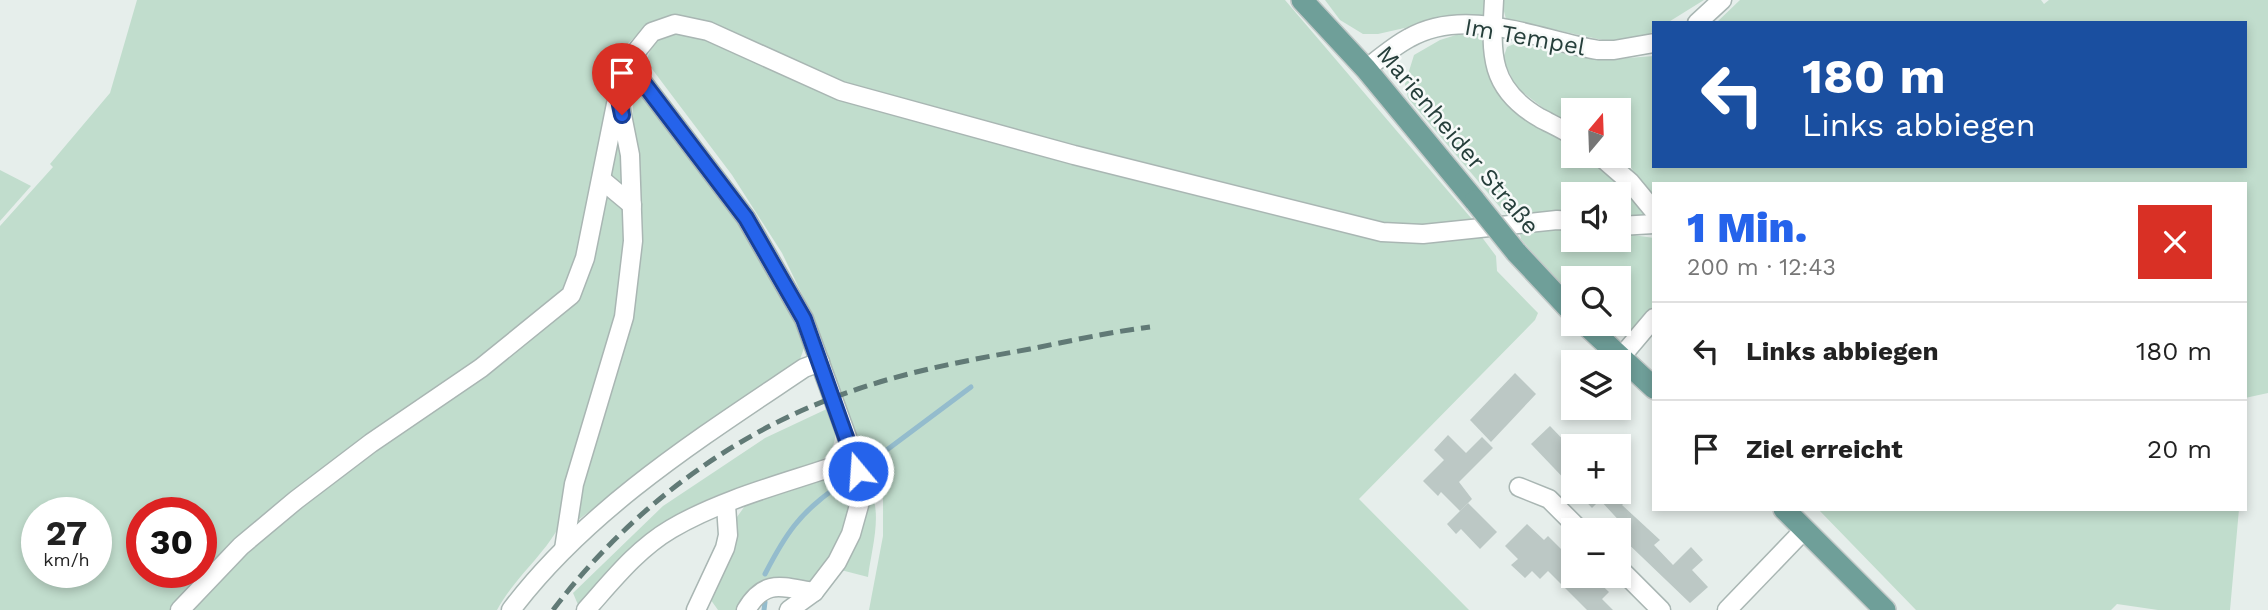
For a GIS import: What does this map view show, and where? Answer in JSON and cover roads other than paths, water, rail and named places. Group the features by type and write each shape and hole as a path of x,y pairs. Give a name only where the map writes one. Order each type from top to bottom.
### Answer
{"main road":[{"name":"Marienheider Straße","path":"1303,0 1366,69 1516,252 1561,300"},
{"path":"1598,336 1613,350"},
{"path":"1631,366 1652,386"},
{"path":"1786,511 1885,610"}],"street":[{"path":"1494,0 1492,27 1495,71 1503,86 1537,117 1561,130"},
{"path":"1699,21 1723,0"},
{"path":"180,610 241,546 296,500 371,443 481,368 571,295 580,277 618,95 626,70 638,47 652,32 675,24 689,25 841,91 1074,156 1382,232 1423,234 1561,220"},
{"name":"Im Tempel","path":"1366,69 1410,37 1432,28 1454,24 1492,27 1598,50 1652,43"},
{"path":"626,70 642,81 746,218 804,319 855,459 863,491 851,534 837,562 814,592 789,610"},
{"path":"564,549 575,484 624,317 633,242 630,155 618,95"},
{"path":"1614,168 1630,182 1652,209"},
{"path":"602,180 632,205"},
{"path":"1631,225 1652,224"},
{"path":"1627,350 1652,320"},
{"path":"511,610 564,549 674,458 804,368 820,362"},
{"path":"586,610 618,573 653,542 689,520 855,459"},
{"path":"1519,487 1549,499 1568,518"},
{"path":"696,610 724,548 727,535 726,505"},
{"path":"1727,610 1804,530"},
{"path":"1631,580 1661,610"},
{"path":"746,610 759,591 770,587 814,592"}],"waterway":[{"path":"868,464 971,387"},
{"path":"765,574 779,547 803,515 837,487"},
{"path":"764,610 765,602"}],"railway":[{"path":"553,610 614,540 685,479 764,429 806,409 849,392 916,372 1150,327"}]}
